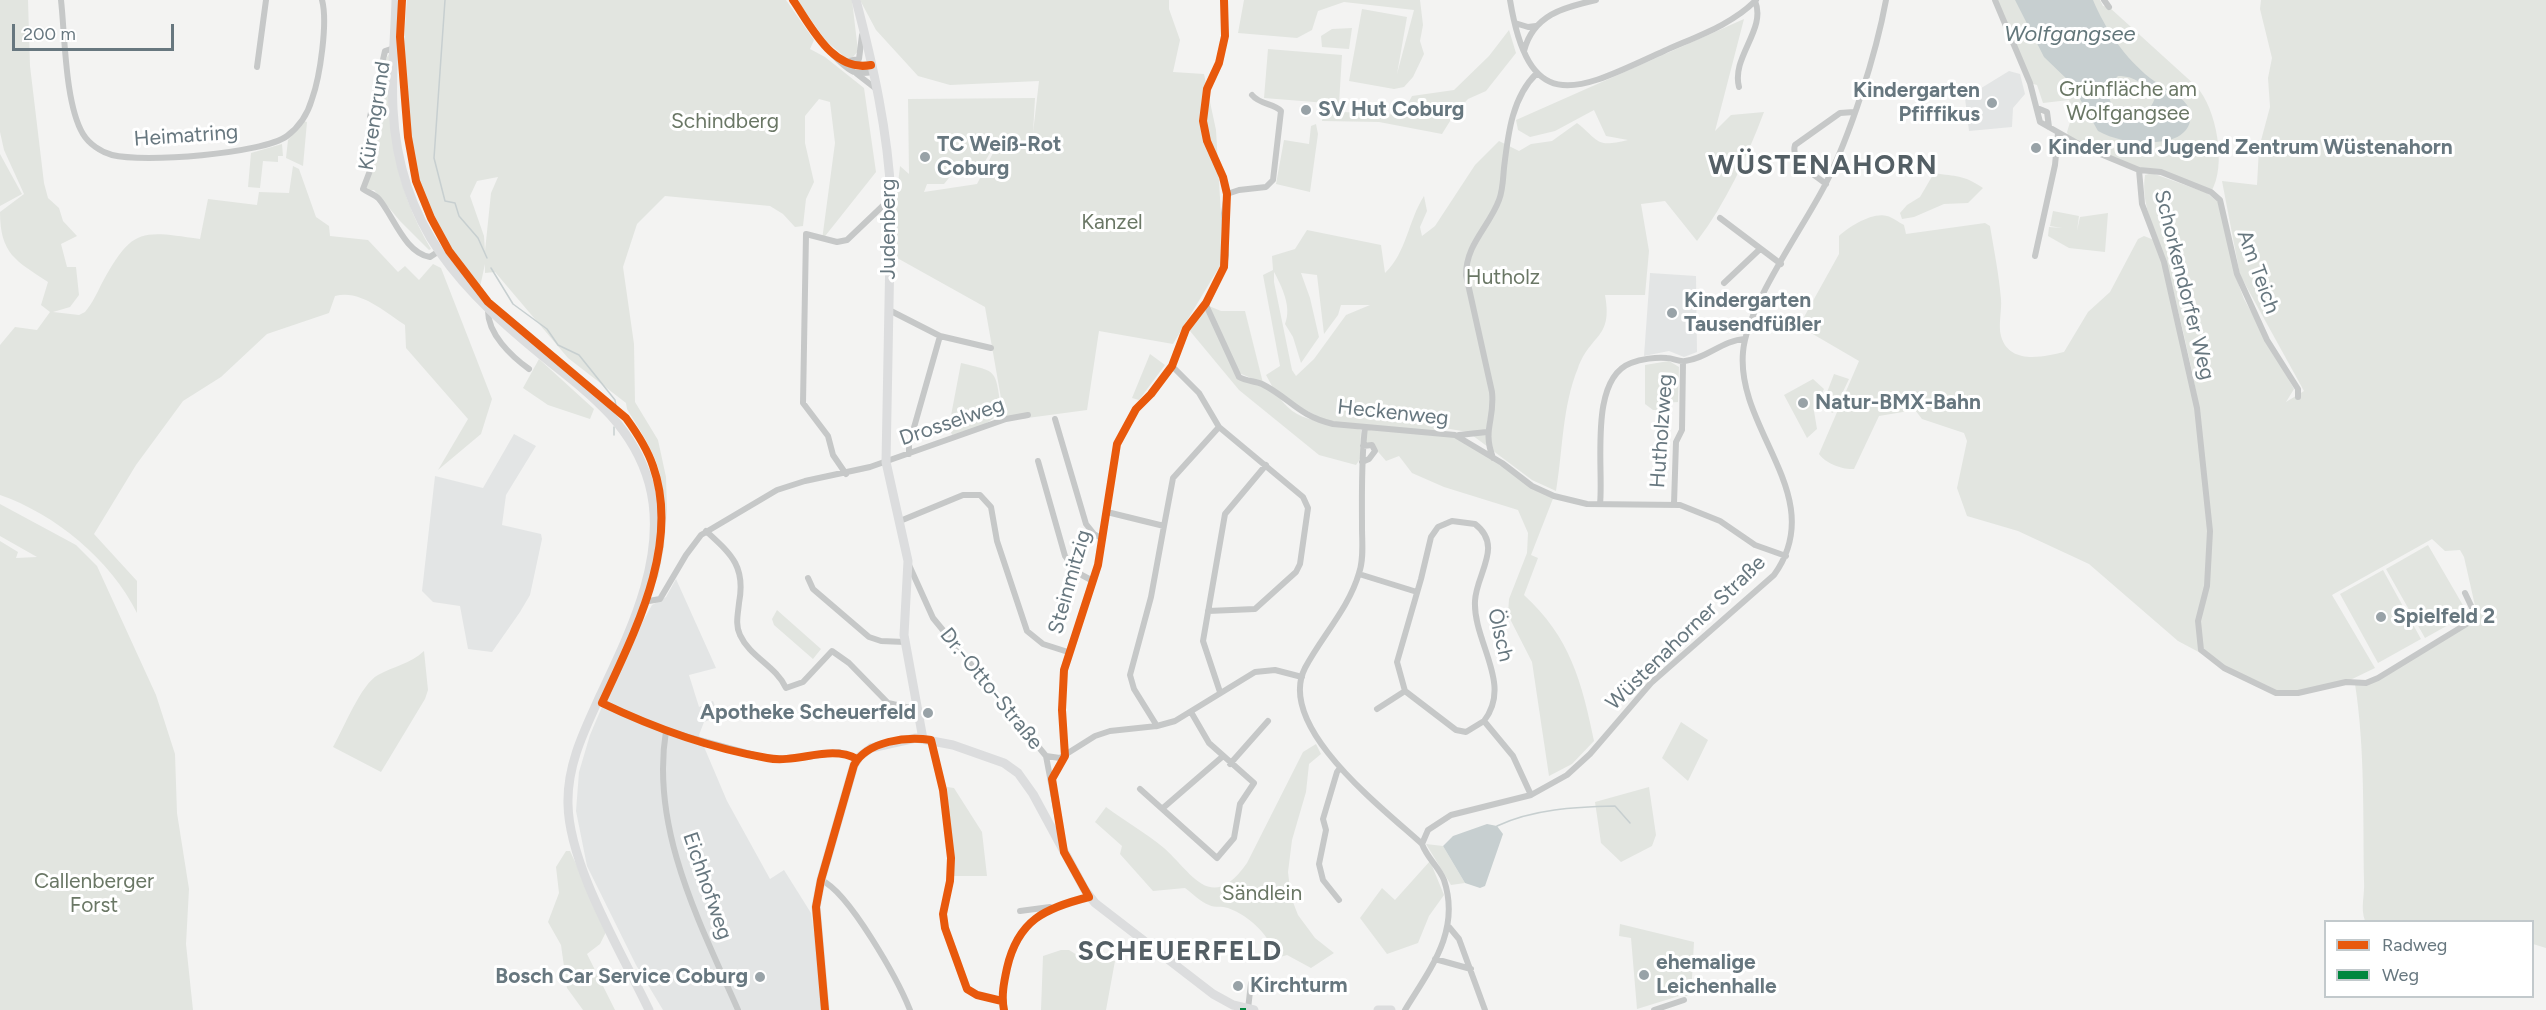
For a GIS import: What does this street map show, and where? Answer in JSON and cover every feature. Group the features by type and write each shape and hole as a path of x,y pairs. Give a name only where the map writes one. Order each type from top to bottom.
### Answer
{"street":[{"name":"Heimatring","path":"61,0 72,104 84,135 91,144 110,155 148,159 258,147 280,140 296,128 308,111 314,94 324,21 322,0"},
{"path":"257,67 266,0"},
{"path":"793,0 827,47 877,90"},
{"name":"Judenberg","path":"856,0 877,90 889,158 891,198 886,462"},
{"name":"Heckenweg","path":"1224,0 1226,36 1219,63 1207,89 1203,121 1207,141 1223,177 1227,194 1224,267 1206,305 1236,373 1243,379 1262,384 1310,417 1333,424 1455,435 1493,458 1532,486 1554,496 1600,504 1674,504 1711,517 1755,545 1786,556"},
{"path":"1510,0 1524,51 1537,73 1554,84 1564,86 1590,83 1736,17 1755,1 1758,17 1736,73 1739,87"},
{"path":"1524,51 1527,39 1536,26 1557,11 1596,0"},
{"name":"Wüstenahorner Straße","path":"1422,844 1428,830 1451,814 1531,795 1579,765 1651,683 1757,592 1774,575 1786,556 1794,529 1791,505 1782,475 1746,387 1743,370 1745,339 1756,308 1826,184 1854,112 1886,0"},
{"path":"1995,0 2037,108 2040,122 2058,133 2139,170"},
{"path":"2104,0 2109,7"},
{"name":"Kürengrund","path":"396,3 393,110 399,155 417,210 438,251 464,286 488,311 605,407 623,428 638,452 650,487 654,525 650,561 640,599 571,769 568,792 571,834 583,871 649,1010"},
{"path":"843,62 855,62 860,57 862,22"},
{"path":"1515,23 1520,26 1536,26"},
{"name":"Kürengrund","path":"394,48 385,51 380,68 370,117 371,168 363,189 380,200 397,227 420,253 430,257 438,251"},
{"path":"843,62 872,69"},
{"path":"851,70 861,74 872,69"},
{"path":"1493,458 1487,442 1493,409 1492,392 1466,275 1466,265 1476,237 1499,200 1513,116 1525,86 1537,73"},
{"path":"1227,194 1266,187 1273,180 1281,111 1275,106 1257,101 1252,95"},
{"path":"1826,184 1798,160 1794,154 1795,145 1840,113 1854,112"},
{"path":"2035,256 2054,172 2058,133"},
{"name":"Am Teich","path":"2139,170 2161,172 2211,192 2220,200 2236,274 2267,340 2298,390 2298,397"},
{"name":"Schorkendorfer Weg","path":"2139,170 2144,210 2164,262 2197,408 2210,531 2207,586 2198,621 2199,642 2203,654 2224,668 2276,693 2298,693 2346,682 2366,683 2473,620 2474,612 2466,593"},
{"path":"846,474 833,455 828,436 803,403 806,234 837,242 847,240 891,198"},
{"path":"1720,218 1781,264"},
{"path":"1724,283 1760,249"},
{"path":"889,310 940,336 992,348"},
{"name":"Kürengrund","path":"488,311 489,322 503,345 529,369"},
{"path":"909,454 909,445 923,390 940,336"},
{"name":"Hutholzweg","path":"1600,504 1600,440 1605,395 1610,383 1630,363 1665,357 1683,362 1730,342 1745,339"},
{"name":"Hutholzweg","path":"1674,504 1676,442 1682,430 1683,362"},
{"path":"1172,366 1199,393 1219,427 1307,502 1308,508 1299,567 1294,575 1255,609 1208,610"},
{"name":"Drosselweg","path":"706,531 777,490 886,462 1006,419 1028,414"},
{"path":"1055,419 1086,524 1094,534 1102,538"},
{"name":"Steinmitzig","path":"1065,756 1062,696 1068,652 1093,581 1107,513 1117,444 1129,421"},
{"path":"1157,726 1134,689 1130,670 1149,607 1173,478 1219,427"},
{"path":"1365,427 1359,574 1352,591 1302,676 1300,693 1306,715 1340,768 1422,844 1443,877 1450,906 1449,927 1435,959 1405,1010"},
{"path":"1455,435 1472,436 1487,432"},
{"path":"1362,462 1371,458 1375,451 1372,445 1363,446"},
{"path":"1038,461 1065,556 1078,573 1093,581"},
{"name":"Dr.-Otto-Straße","path":"886,462 900,521 910,582 933,618 1046,756 1065,852"},
{"path":"1220,692 1203,649 1225,514 1266,465"},
{"path":"900,521 963,495 972,494 986,500 991,507 997,541 1027,631 1043,644 1068,652"},
{"path":"1107,513 1164,526"},
{"name":"Ölsch","path":"1405,691 1397,662 1418,592 1429,542 1438,527 1461,520 1481,529 1487,538 1489,551 1477,588 1476,616 1496,692 1493,708 1484,721"},
{"path":"640,599 654,601 660,598 686,555 706,531 733,558 741,575 737,615 739,634 748,646 780,676 786,688 802,682 832,651 849,663 888,702 919,710"},
{"path":"1359,574 1418,592"},
{"path":"808,578 813,589 869,637 881,641 904,642"},
{"path":"910,582 903,622 904,642 919,710 943,790 951,858 950,881 943,914 945,928 967,988 977,995 1002,1001"},
{"path":"1046,756 1058,759 1095,736 1110,731 1157,726 1175,721 1220,692 1261,670 1302,676"},
{"path":"1377,709 1405,691 1456,730 1466,732 1484,721 1513,756 1531,795"},
{"path":"597,701 666,731 769,759 800,758 839,752 857,759"},
{"path":"1140,789 1164,808 1217,858 1232,842 1240,804 1254,783 1222,757 1209,743 1191,712"},
{"path":"1230,764 1268,721"},
{"name":"Eichhofweg","path":"666,731 663,747 664,783 675,855 692,905 738,1010"},
{"path":"825,1010 816,915 821,880 857,759 863,752 879,745 927,739 981,753 1004,763 1024,780 1089,897 1111,917 1198,984 1220,999 1247,1009 1251,983"},
{"path":"1052,779 1065,756"},
{"path":"1164,808 1222,757"},
{"path":"1339,900 1323,880 1319,864 1326,830 1323,819 1336,772 1340,768"},
{"path":"1042,811 1053,806 1054,798"},
{"path":"821,880 832,886 872,941 910,1010"},
{"path":"1020,911 1089,897"},
{"path":"1004,1010 1002,1001 1010,956 1018,937 1033,920 1053,906"},
{"path":"1449,927 1456,933 1485,1010"},
{"path":"1435,959 1471,969"},
{"path":"1654,1010 1684,1000"},
{"path":"1378,1010 1391,1010"}],"shaded area":[{"name":"Kindergarten Pfiffikus","path":"2009,71 2020,74 2025,94 2013,108 2012,127 1969,131 1965,98"},
{"name":"Kindergarten Tausendfüßler","path":"1650,273 1696,276 1697,352 1684,357 1669,351 1644,356"},
{"path":"514,434 536,446 506,495 502,525 541,534 542,539 530,595 520,612 492,652 468,649 460,606 433,602 422,591 435,476 483,488"},
{"path":"676,579 716,668 689,675 699,707 713,701 719,716 704,722 699,735 727,801 770,879 784,870 811,913 821,984 822,1010 663,1010 636,965 587,866 576,811 579,772 590,735 624,655 652,605 666,597"}],"green space":[{"path":"0,0 28,0 30,66 44,183 48,198 59,208 63,221 77,236 61,244 67,267 76,267 79,295 70,307 53,312 79,315 85,312 112,265 130,243 140,237 164,234 200,239 208,199 257,205 259,192 289,193 293,166 299,169 316,217 329,226 330,236 368,240 398,272 405,266 419,280 433,264 441,268 492,399 481,434 438,470 468,419 406,348 405,325 381,308 363,299 354,296 335,296 329,313 267,334 221,377 183,401 136,465 94,534 137,581 137,613 126,593 112,575 79,541 41,514 0,495 0,345 15,327 37,330 50,312 41,305 48,282 12,255 3,238 1,226 0,212 24,194 4,150 0,132"},
{"name":"Schindberg","path":"407,0 786,0 814,40 810,49 825,57 864,88 876,172 822,240 835,143 830,102 819,99 805,116 805,143 814,182 806,199 803,226 795,227 783,214 770,206 665,196 637,224 623,267 634,344 635,402 658,440 666,477 667,510 664,547 658,578 655,576 662,528 661,480 652,452 627,409 626,403 568,358 495,272 485,273 485,264 480,287 450,252 433,224 412,163 407,130 404,98","holes":["498,177 491,193 485,251 484,236 470,196 477,181"]},
{"path":"797,0 852,0 858,51 853,57 846,58 826,41"},
{"name":"Kanzel","path":"860,0 1169,0 1169,9 1180,40 1173,72 1204,74 1216,130 1223,249 1221,264 1173,344 1099,331 1087,410 1005,421 985,307 890,254 900,166 909,174 908,99 1035,98 1033,133 1039,81 950,85 918,76 876,30","holes":["991,151 1018,151 993,153 977,184 924,192 927,184 944,184 953,173 949,170 951,164 983,165"]},
{"path":"1244,0 1420,0 1423,25 1420,41 1424,54 1413,77 1404,87 1394,89 1349,81 1362,9 1407,17 1397,74 1414,10 1344,2 1318,11 1312,30 1297,38 1238,33"},
{"name":"Grünfläche am Wolfgangsee","path":"1995,0 2100,0 2103,6 2109,7 2196,86 2203,96 2214,123 2219,153 2216,181 2211,192 2161,172 2139,170 2070,141 2067,132 2072,116 2069,100 2043,103 2037,85 2030,83"},
{"path":"2261,0 2546,0 2546,948 2534,944 2534,920 2365,920 2362,758 2355,684 2366,683 2473,620 2476,610 2464,557 2460,550 2445,551 2432,539 2332,595 2375,668 2346,682 2318,689 2276,693 2178,641 2089,564 2018,531 1967,516 1957,488 1967,441 1964,433 1922,419 1915,410 1879,416 1854,469 1835,465 1819,454 1859,361 1799,326 1839,254 1839,236 1861,221 1881,215 1904,225 1906,234 1985,223 1990,226 2000,290 2001,336 2011,351 2028,357 2064,352 2088,312 2110,292 2138,239 2144,236 2154,240 2163,261 2199,407 2163,253 2147,209 2145,175 2152,173 2207,193 2218,202 2235,275 2244,299 2294,389 2286,402 2304,391 2240,275 2222,181 2257,185 2259,148 2270,107 2268,78 2272,58 2260,9"},
{"name":"Hutholz","path":"1744,19 1715,131 1731,115 1764,112 1743,163 1708,226 1697,241 1665,201 1641,204 1649,251 1645,295 1605,295 1606,320 1599,335 1583,357 1569,398 1556,491 1532,480 1468,432 1444,428 1444,433 1455,435 1525,481 1554,496 1531,555 1538,558 1524,595 1553,627 1579,680 1594,741 1572,764 1549,776 1532,662 1508,615 1509,599 1527,553 1528,533 1518,510 1444,487 1412,473 1399,456 1386,461 1374,447 1363,446 1365,427 1343,425 1361,430 1360,459 1356,465 1319,455 1239,390 1186,329 1206,303 1239,377 1272,386 1266,375 1280,366 1263,275 1273,270 1272,256 1295,249 1307,230 1381,245 1385,273 1398,256 1424,196 1427,211 1420,227 1422,236 1435,226 1475,165 1499,141 1519,151 1531,144 1552,141 1577,123 1603,143 1628,140 1606,136 1594,110 1555,131 1530,137 1518,130 1516,120","holes":["1274,272 1287,304 1285,324 1293,337 1301,363 1319,337 1310,298 1301,273 1317,275 1324,334 1338,315 1341,305 1370,305 1346,315 1314,359 1296,376 1292,370 1274,282","1279,397 1331,423 1297,414"]},
{"path":"1352,28 1349,49 1322,47 1321,36 1332,29"},
{"path":"1509,30 1516,53 1486,91 1468,99 1455,113 1442,134 1379,122 1322,121 1324,111 1402,115 1412,96 1454,90 1489,56"},
{"path":"1268,49 1342,55 1339,104 1264,98"},
{"path":"390,53 390,105 395,154 408,201 431,249 429,250 374,190 366,190 365,183 372,168 374,152 373,115 381,88 384,64"},
{"path":"304,121 307,122 303,166 286,158 288,140"},
{"path":"1316,124 1318,134 1310,192 1276,184 1284,140 1309,144 1311,126"},
{"path":"282,144 283,156 278,156 278,162 263,161 260,188 248,187 251,153"},
{"path":"0,154 22,194 0,206"},
{"path":"1934,173 1964,178 1983,188 1968,203 1944,204 1914,217 1902,219 1900,213 1907,205 1920,197"},
{"path":"2053,211 2079,216 2077,231 2080,217 2108,213 2105,252 2069,248 2048,236 2049,227 2062,228 2050,226"},
{"path":"1209,306 1221,311 1245,311 1263,383 1239,373"},
{"path":"1150,354 1165,365 1139,400 1132,398"},
{"path":"539,359 594,409 590,419 548,405 523,388"},
{"path":"1669,361 1679,367 1678,402 1664,403 1659,410 1653,410 1645,404 1645,365"},
{"path":"961,363 982,368 993,374 1001,407 988,422 952,435 949,426"},
{"path":"1834,374 1849,379 1833,413 1821,408"},
{"name":"Natur-BMX-Bahn","path":"1813,379 1824,389 1814,411 1817,429 1807,438 1784,395"},
{"name":"Callenberger Forst","path":"0,504 76,545 97,566 156,695 175,754 177,813 189,889 186,944 193,1010 0,1010 0,541 18,552 16,558 37,557 0,536"},
{"path":"2428,545 2468,614 2425,638 2386,569"},
{"name":"Spielfeld 2","path":"2383,570 2421,639 2378,663 2340,594"},
{"path":"777,610 821,649 813,659 774,625 772,619"},
{"path":"424,651 428,690 425,699 381,772 333,747 365,687 378,675 413,659"},
{"path":"1681,722 1708,740 1688,781 1662,758"},
{"name":"Sändlein","path":"1316,744 1321,754 1309,764 1306,792 1292,840 1288,872 1291,897 1298,915 1315,938 1334,953 1311,968 1287,955 1277,958 1269,942 1258,928 1244,916 1228,908 1206,904 1185,888 1153,891 1120,854 1122,846 1095,822 1106,807 1164,848 1194,878 1213,888 1223,886 1234,878 1247,863 1303,752"},
{"path":"947,787 954,788 982,832 987,876 954,876"},
{"path":"1649,787 1656,835 1652,846 1621,862 1601,843 1595,802"},
{"path":"1426,844 1443,846 1465,883 1451,885"},
{"path":"566,851 570,851 607,930 600,944 587,954 615,1010 583,1010 567,988 561,945 548,922 559,893 556,867"},
{"path":"1430,861 1444,895 1429,916 1418,943 1387,954 1360,918 1382,888 1395,900"},
{"path":"1620,924 1694,942 1691,996 1679,996 1637,1009 1631,938 1619,936"},
{"path":"1069,950 1082,958 1115,961 1106,1010 1041,1010 1043,956"}],"water":[{"name":"Wolfgangsee","path":"2015,0 2093,0 2103,22 2132,61 2150,78 2175,94 2187,105 2190,118 2187,129 2172,139 2148,142 2114,138 2098,131 2071,83 2044,57","holes":["2118,76 2139,82 2155,98 2148,110 2139,115 2129,116 2113,106 2109,97 2110,87"]},
{"path":"1487,824 1497,826 1503,834 1485,886 1480,888 1465,883 1443,846 1453,836"}],"waterway":[{"path":"445,0 434,158 445,201 455,203 459,216 478,238 487,258"},
{"path":"491,268 513,304 547,329 558,345 579,355 615,400 616,406"},
{"path":"614,427 614,435"},
{"path":"1497,826 1540,812 1615,806 1630,823"}],"cycle path":[{"path":"402,0 400,37 408,137 416,181 431,218 449,251 488,302 626,418 648,453 653,466 660,496 661,527 658,557 640,618 602,703 683,736 746,754 790,759 836,753 857,759"},
{"path":"793,0 824,45 834,55 857,66 871,65"},
{"path":"1004,1010 1003,994 1007,968 1018,938 1026,927 1059,906 1089,897 1064,852 1052,779 1065,756 1062,710 1064,670 1098,565 1117,444 1136,409 1151,394 1172,366 1186,329 1206,303 1224,267 1227,194 1223,177 1207,141 1203,121 1207,89 1219,63 1225,36 1224,0"},
{"path":"825,1010 816,907 821,880 854,765 868,750 878,745 911,739 931,740 943,790 951,858 950,881 943,914 945,928 967,989 977,995 1002,1001"}],"place":[{"name":"Kindergarten Pfiffikus","path":"1992,103"},
{"name":"SV Hut Coburg","path":"1306,110"},
{"name":"Kinder und Jugend Zentrum Wüstenahorn","path":"2036,148"},
{"name":"TC Weiß-Rot Coburg","path":"925,157"},
{"name":"Kindergarten Tausendfüßler","path":"1672,313"},
{"name":"Natur-BMX-Bahn","path":"1803,403"},
{"name":"Spielfeld 2","path":"2381,617"},
{"name":"Apotheke Scheuerfeld","path":"928,713"},
{"name":"ehemalige Leichenhalle","path":"1644,975"},
{"name":"Bosch Car Service Coburg","path":"760,977"},
{"name":"Kirchturm","path":"1238,986"}],"district":[{"name":"WÜSTENAHORN","path":"1823,166"},
{"name":"SCHEUERFELD","path":"1180,952"}]}
